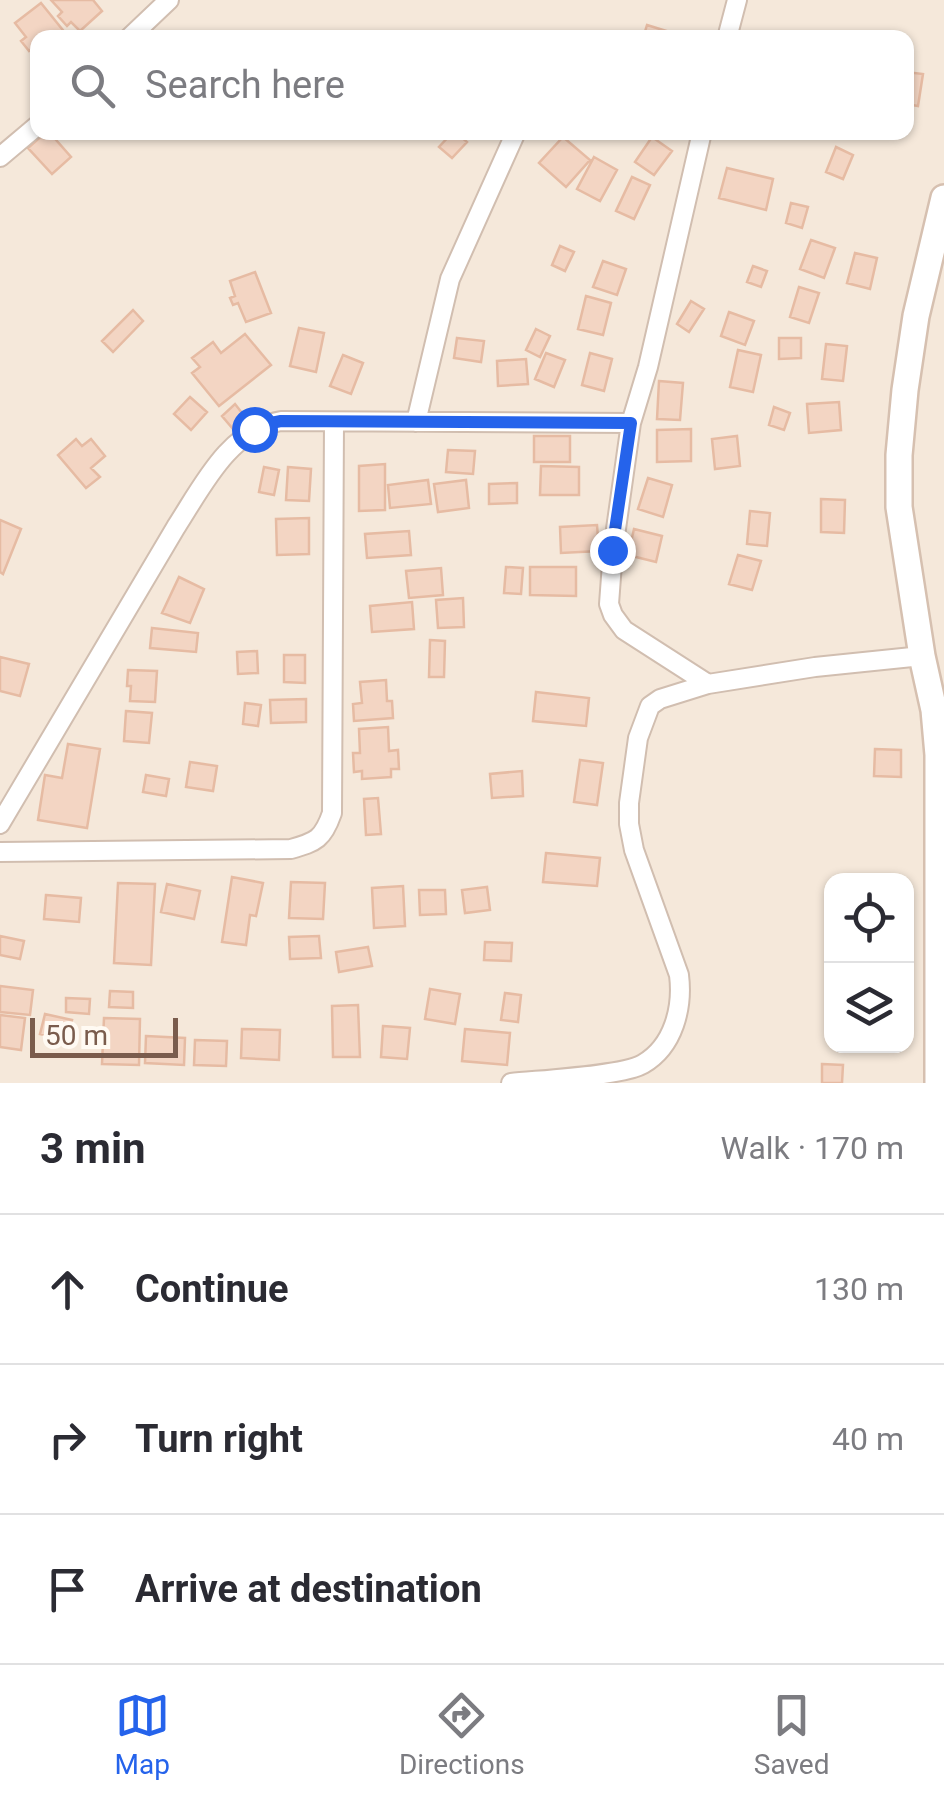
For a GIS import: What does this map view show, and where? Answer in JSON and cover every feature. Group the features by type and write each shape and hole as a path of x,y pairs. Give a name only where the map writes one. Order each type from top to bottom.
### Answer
{"street":[{"path":"137,30 169,0"},
{"path":"729,30 738,0"},
{"path":"0,156 30,132"},
{"path":"416,422 450,279 512,140"},
{"path":"700,140 648,368 631,423 612,550 609,604 624,630 708,684"},
{"path":"938,1083 938,755 934,710 899,507 899,455 916,316 944,198"},
{"path":"0,824 176,527 238,441 266,424 281,421 631,423"},
{"path":"0,852 291,849 313,843 326,830 332,813 334,422"},
{"path":"511,1083 644,1064 658,1051 678,1014 679,974 628,824 638,738 650,706 708,684 922,656"}],"shaded area":[{"path":"0,0 944,0 944,1083 0,1083"}],"building":[{"path":"51,0 93,0 102,11 81,30 71,22 67,26 58,16 62,12"},
{"path":"41,3 63,30 30,30 29,51 21,41 26,37 15,23"},
{"path":"914,73 923,74 918,106 914,105"},
{"path":"37,140 56,140 71,157 52,174 28,148"},
{"path":"446,140 467,142 452,158 439,147"},
{"path":"560,140 567,140 590,160 566,187 539,163"},
{"path":"650,140 672,151 654,175 635,162"},
{"path":"836,147 853,155 843,179 826,172"},
{"path":"594,157 617,170 600,201 577,189"},
{"path":"727,168 773,179 766,210 719,198"},
{"path":"632,177 650,185 634,219 616,211"},
{"path":"791,203 808,207 802,228 786,223"},
{"path":"811,240 835,248 824,278 800,269"},
{"path":"560,246 574,252 565,271 552,265"},
{"path":"855,253 877,258 870,289 847,283"},
{"path":"603,261 626,269 617,295 593,287"},
{"path":"753,266 767,271 761,287 747,282"},
{"path":"255,272 271,313 246,322 238,303 233,305 230,298 235,296 230,281"},
{"path":"799,287 819,293 809,323 790,317"},
{"path":"586,296 611,303 603,335 578,329"},
{"path":"691,301 704,309 689,332 677,324"},
{"path":"133,310 143,321 113,352 102,341"},
{"path":"729,312 754,321 745,345 721,336"},
{"path":"299,328 324,333 316,372 290,366"},
{"path":"536,329 550,336 540,357 526,350"},
{"path":"245,334 271,365 219,406 192,373 200,367 192,358 213,342 221,353"},
{"path":"457,338 484,341 481,362 454,358"},
{"path":"779,338 801,338 801,358 779,359"},
{"path":"826,344 847,346 843,381 822,379"},
{"path":"738,350 761,355 753,392 730,387"},
{"path":"546,353 565,360 554,387 535,379"},
{"path":"590,353 612,359 604,391 582,385"},
{"path":"343,355 363,363 351,394 330,386"},
{"path":"526,359 528,384 498,386 497,361"},
{"path":"659,381 683,383 680,420 657,419"},
{"path":"190,397 207,412 191,430 174,414"},
{"path":"839,402 841,430 809,433 807,404"},
{"path":"235,404 246,418 233,429 222,416"},
{"path":"774,407 790,413 784,430 769,425"},
{"path":"691,429 691,461 657,462 657,430"},
{"path":"534,436 570,436 570,462 534,462"},
{"path":"737,436 740,466 715,469 712,439"},
{"path":"76,439 82,446 91,439 105,456 91,468 100,477 86,488 58,455"},
{"path":"448,450 475,451 473,474 446,472"},
{"path":"385,464 385,510 359,511 359,466"},
{"path":"541,466 579,467 579,495 540,495"},
{"path":"264,467 279,470 274,495 259,492"},
{"path":"288,467 311,469 309,501 286,500"},
{"path":"648,478 672,485 663,517 638,509"},
{"path":"428,480 431,504 390,508 388,485"},
{"path":"466,480 469,508 438,512 434,484"},
{"path":"517,483 517,503 489,504 489,484"},
{"path":"821,499 845,500 844,533 821,532"},
{"path":"750,511 770,513 767,546 747,544"},
{"path":"309,518 309,554 277,555 276,519"},
{"path":"0,520 21,529 3,574 0,572"},
{"path":"597,525 599,551 561,553 560,527"},
{"path":"634,529 662,536 656,562 628,555"},
{"path":"409,531 411,555 367,558 365,534"},
{"path":"738,555 761,561 752,590 729,584"},
{"path":"506,567 523,568 521,594 504,593"},
{"path":"530,567 576,567 576,596 530,595"},
{"path":"441,568 443,595 409,598 406,571"},
{"path":"179,577 204,589 190,623 162,613"},
{"path":"463,598 464,627 438,628 436,600"},
{"path":"412,602 414,629 372,632 370,606"},
{"path":"152,628 198,633 196,652 150,648"},
{"path":"430,640 445,641 444,677 429,677"},
{"path":"257,651 258,673 238,674 237,652"},
{"path":"284,655 305,655 305,683 284,682"},
{"path":"0,657 29,664 20,696 0,691"},
{"path":"128,670 157,671 155,702 130,701"},
{"path":"386,680 393,718 354,721 353,704 362,703 360,682"},
{"path":"536,692 589,698 586,726 533,721"},
{"path":"306,699 306,722 271,723 270,700"},
{"path":"245,703 261,705 258,726 243,724"},
{"path":"126,711 152,713 149,743 124,741"},
{"path":"388,727 389,751 398,750 399,769 391,769 391,777 362,779 362,771 354,772 353,753 360,753 359,729"},
{"path":"68,744 100,749 87,828 38,820 45,775 62,778"},
{"path":"875,749 901,750 901,777 874,776"},
{"path":"580,760 603,763 597,805 574,802"},
{"path":"190,762 217,766 213,791 186,787"},
{"path":"522,771 523,796 492,798 490,774"},
{"path":"146,775 169,779 166,796 143,792"},
{"path":"378,798 381,834 366,835 364,799"},
{"path":"546,853 600,858 597,886 543,882"},
{"path":"232,877 263,883 256,916 250,915 246,945 222,942"},
{"path":"291,882 325,883 323,919 289,918"},
{"path":"118,883 155,884 151,965 114,963"},
{"path":"167,884 200,891 194,919 161,912"},
{"path":"403,886 405,926 374,928 372,888"},
{"path":"487,887 490,910 465,913 462,890"},
{"path":"419,890 445,890 446,914 420,915"},
{"path":"46,895 81,898 79,922 44,919"},
{"path":"0,936 24,941 20,959 0,955"},
{"path":"319,936 321,958 290,959 289,937"},
{"path":"485,942 512,943 511,961 484,960"},
{"path":"368,947 372,966 339,972 336,952"},
{"path":"0,986 33,990 30,1015 0,1012"},
{"path":"430,989 460,994 455,1024 425,1019"},
{"path":"110,991 133,992 133,1008 109,1007"},
{"path":"505,993 521,995 518,1022 501,1020"},
{"path":"66,998 90,999 89,1014 66,1012"},
{"path":"358,1005 360,1057 333,1057 332,1006"},
{"path":"45,1014 72,1020 67,1040 40,1034"},
{"path":"0,1015 25,1018 21,1050 0,1047"},
{"path":"104,1018 140,1019 139,1065 102,1064"},
{"path":"383,1026 410,1028 407,1059 381,1057"},
{"path":"242,1029 280,1030 279,1060 241,1058"},
{"path":"465,1029 510,1033 507,1065 462,1061"},
{"path":"146,1036 185,1038 184,1065 145,1063"},
{"path":"195,1040 227,1041 226,1066 194,1065"},
{"path":"822,1064 843,1065 842,1083 822,1083"}],"route":[{"path":"254,429 281,421 631,423 612,550"}]}
